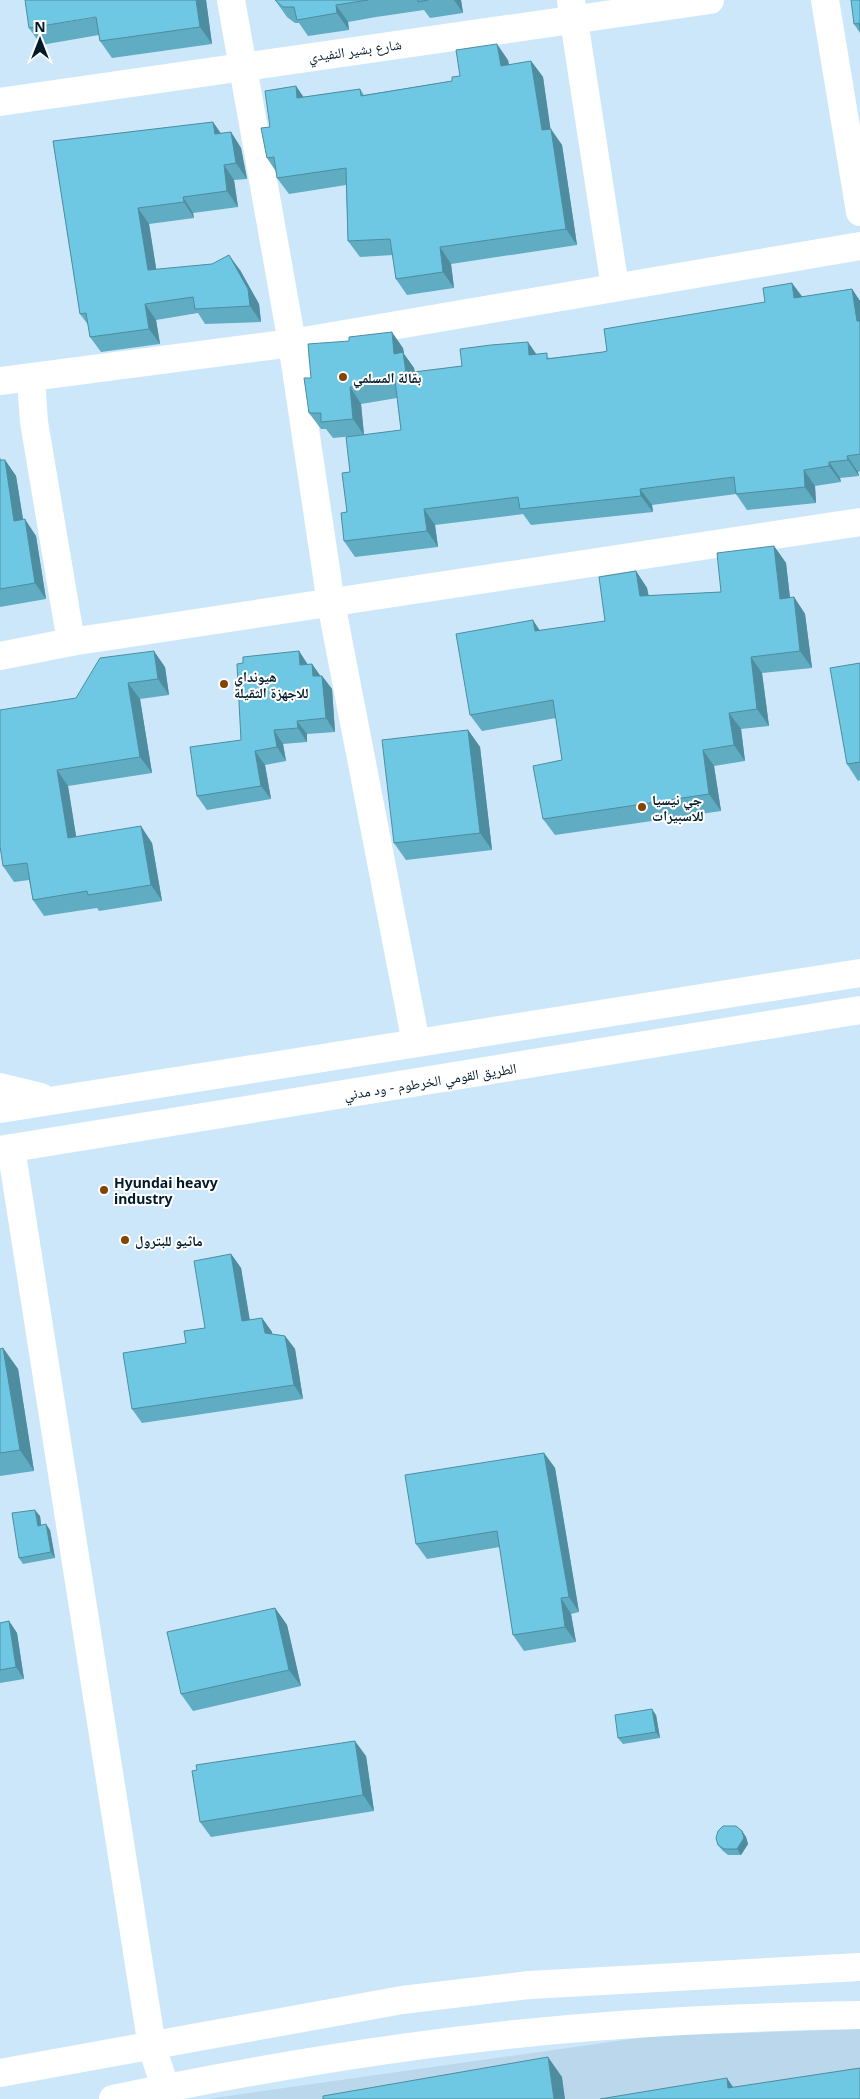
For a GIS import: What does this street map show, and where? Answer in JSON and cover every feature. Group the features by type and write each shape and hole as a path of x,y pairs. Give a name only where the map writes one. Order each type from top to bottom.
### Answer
{"main road":[{"path":"231,0 292,343 331,603 416,1043"},
{"name":"شارع بشير النفيدي","path":"0,102 242,66 572,9 710,0"},
{"path":"825,0 860,212"},
{"path":"572,9 615,288"},
{"path":"0,382 292,343 860,246"},
{"path":"31,379 34,422 71,642"},
{"path":"0,656 71,642 860,522"},
{"path":"0,1109 860,973"},
{"name":"الطريق القومي الخرطوم - ود مدني","path":"6,1149 860,1010"},
{"path":"0,1087 55,1100"},
{"path":"6,1149 152,2047 168,2093"},
{"path":"0,2073 152,2047 402,2000 529,1985 860,1967"},
{"path":"113,2099 168,2093 275,2068 516,2034 717,2019 860,2016"}],"shaded area":[{"path":"860,2029 860,2099 207,2099 652,2036"}],"building":[{"path":"25,0 196,0 200,27 100,41 96,17 29,28"},
{"path":"275,0 368,0 336,5 337,13 297,20 294,7 283,7"},
{"path":"851,0 860,0 860,30 859,23 854,24"},
{"path":"497,44 501,66 531,61 542,130 551,129 566,229 440,247 443,272 396,279 390,239 348,241 346,168 277,178 274,157 267,158 261,128 270,127 265,91 296,86 297,98 360,89 361,96 452,81 452,77 460,76 456,50"},
{"path":"213,122 215,134 231,132 236,163 224,165 227,191 183,197 184,202 138,208 148,270 212,264 229,255 248,289 250,306 195,309 193,297 145,304 149,329 90,337 86,313 80,314 53,141"},
{"path":"792,283 794,298 852,289 857,321 860,321 860,454 847,456 848,460 829,462 829,466 804,470 805,487 736,494 734,477 640,489 641,496 520,509 518,497 424,509 427,531 344,541 341,513 347,512 342,473 350,472 346,437 401,430 395,380 350,387 353,419 321,422 321,413 309,413 304,378 311,378 308,344 349,341 349,337 392,332 394,354 403,352 406,373 462,366 460,349 491,345 528,342 529,355 547,353 547,359 603,352 607,351 604,329 765,302 763,288"},
{"path":"0,460 5,460 14,521 25,519 35,583 0,589"},
{"path":"774,546 780,599 794,597 800,651 751,657 757,709 729,713 734,745 703,750 709,794 543,819 533,766 562,760 553,700 470,715 456,634 533,620 535,631 605,621 599,577 636,571 640,596 721,592 717,553"},
{"path":"154,651 158,679 128,683 140,757 57,770 68,838 141,826 151,885 88,895 87,891 33,900 27,863 3,866 0,846 0,710 76,698 100,658"},
{"path":"299,651 300,665 312,664 313,676 322,676 326,718 297,721 298,728 274,730 277,747 255,751 261,786 197,796 190,747 241,740 237,664 243,663 243,657"},
{"path":"860,663 860,762 847,764 830,668"},
{"path":"468,730 480,833 394,843 382,740"},
{"path":"231,1254 242,1321 262,1318 265,1333 285,1336 294,1385 132,1409 123,1353 186,1343 184,1331 205,1328 194,1261"},
{"path":"3,1348 20,1450 0,1453 0,1349"},
{"path":"544,1453 569,1597 561,1598 565,1627 513,1635 497,1531 416,1544 405,1475"},
{"path":"35,1510 38,1526 46,1524 51,1552 19,1558 12,1513"},
{"path":"275,1608 289,1670 181,1694 167,1632"},
{"path":"9,1621 16,1667 0,1670 0,1623"},
{"path":"652,1709 656,1732 618,1738 615,1715"},
{"path":"355,1741 363,1795 200,1822 192,1771 197,1770 196,1765"},
{"path":"723,1826 736,1826 742,1831 744,1838 737,1849 724,1849 718,1845 716,1838 718,1831"},
{"path":"548,2057 554,2099 323,2099 323,2096"},
{"path":"860,2068 860,2099 600,2099 727,2078 728,2088"}],"place":[{"name":"بقالة المسلمي","path":"343,377"},
{"name":"هيونداي للاجهزة الثقيلة","path":"224,684"},
{"name":"جي نيسيا للاسبيرات","path":"642,807"},
{"name":"Hyundai heavy industry","path":"104,1190"},
{"name":"ماثيو للبترول","path":"125,1240"}]}
